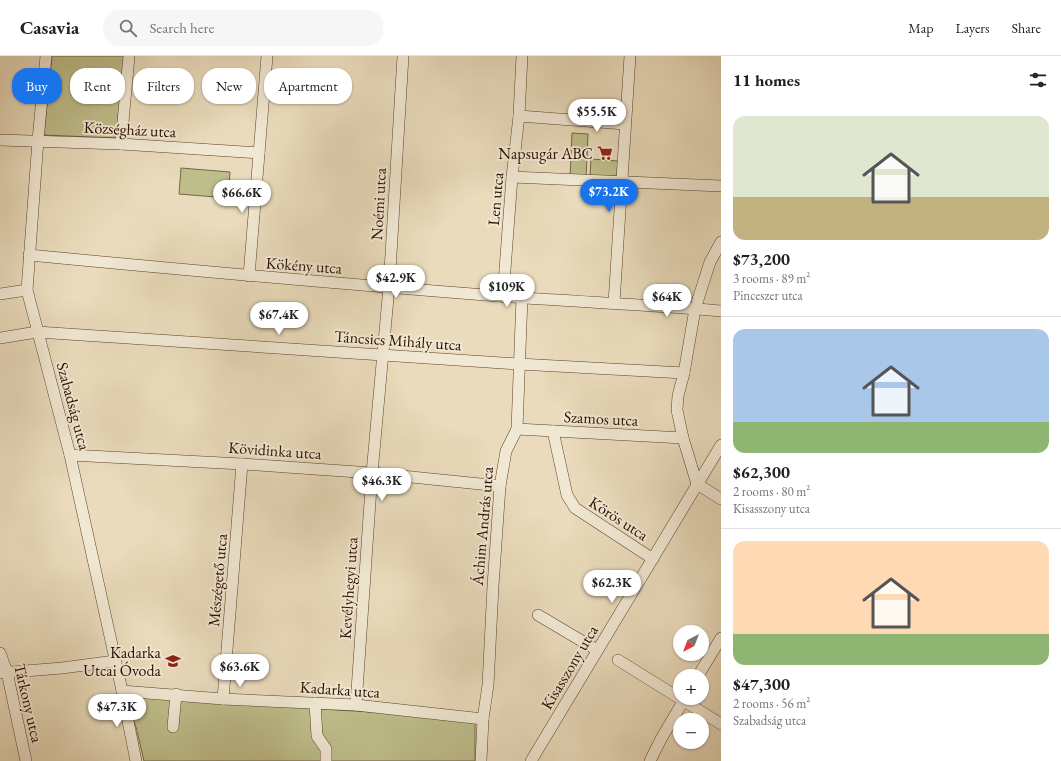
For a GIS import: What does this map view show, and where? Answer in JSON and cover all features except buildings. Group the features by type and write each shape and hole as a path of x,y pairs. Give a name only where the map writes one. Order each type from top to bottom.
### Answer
{"street":[{"name":"Szabadság utca","path":"46,56 27,290 70,455 136,761"},
{"path":"121,144 129,56"},
{"path":"249,276 266,56"},
{"name":"Noémi utca","path":"372,473 389,287 403,56"},
{"name":"Len utca","path":"503,296 512,178 519,116 522,56"},
{"path":"614,303 624,182 625,124 630,56"},
{"path":"519,116 625,124"},
{"name":"Községház utca","path":"0,140 38,140 121,144 259,153"},
{"path":"512,178 721,186"},
{"path":"721,242 710,262 695,309 684,373 678,396 677,410 683,438 697,484 721,499"},
{"name":"Kökény utca","path":"29,255 249,276 721,311"},
{"path":"0,294 27,290"},
{"name":"Áchim András utca","path":"481,761 483,719 488,685 500,486 506,451 517,429 522,297"},
{"name":"Táncsics Mihály utca","path":"0,338 37,332 519,364 684,373"},
{"name":"Szamos utca","path":"517,429 683,438"},
{"name":"Körös utca","path":"553,431 567,495 575,508 653,559"},
{"name":"Kisasszony utca","path":"531,761 721,445"},
{"name":"Kövidinka utca","path":"70,455 242,464 372,473 500,486"},
{"name":"Mészégető utca","path":"223,698 242,464"},
{"name":"Kevélyhegyi utca","path":"356,705 372,473"},
{"path":"538,615 597,650"},
{"path":"702,669 721,638"},
{"name":"Tárkony utca","path":"0,653 26,761"},
{"path":"618,660 673,693"},
{"path":"4,673 62,668 115,661"},
{"name":"Kadarka utca","path":"122,691 356,705 483,719"},
{"path":"173,728 176,694"},
{"path":"315,703 317,736 326,748 326,761"},
{"path":"650,761 681,705"},
{"path":"692,705 721,724"}],"green space":[{"path":"52,56 124,56 123,68 70,68 70,104 119,104 116,138 44,135 47,104 62,104 62,68 51,68"},
{"path":"572,133 588,134 586,178 570,177"},
{"path":"591,159 618,161 617,176 590,176"},
{"path":"181,168 230,172 228,198 179,194"},
{"path":"133,697 475,720 475,761 144,761 136,727 128,706 130,699"}],"place":[{"name":"Napsugár ABC","path":"605,153"},
{"name":"Kadarka Utcai Óvoda","path":"173,661"}]}
